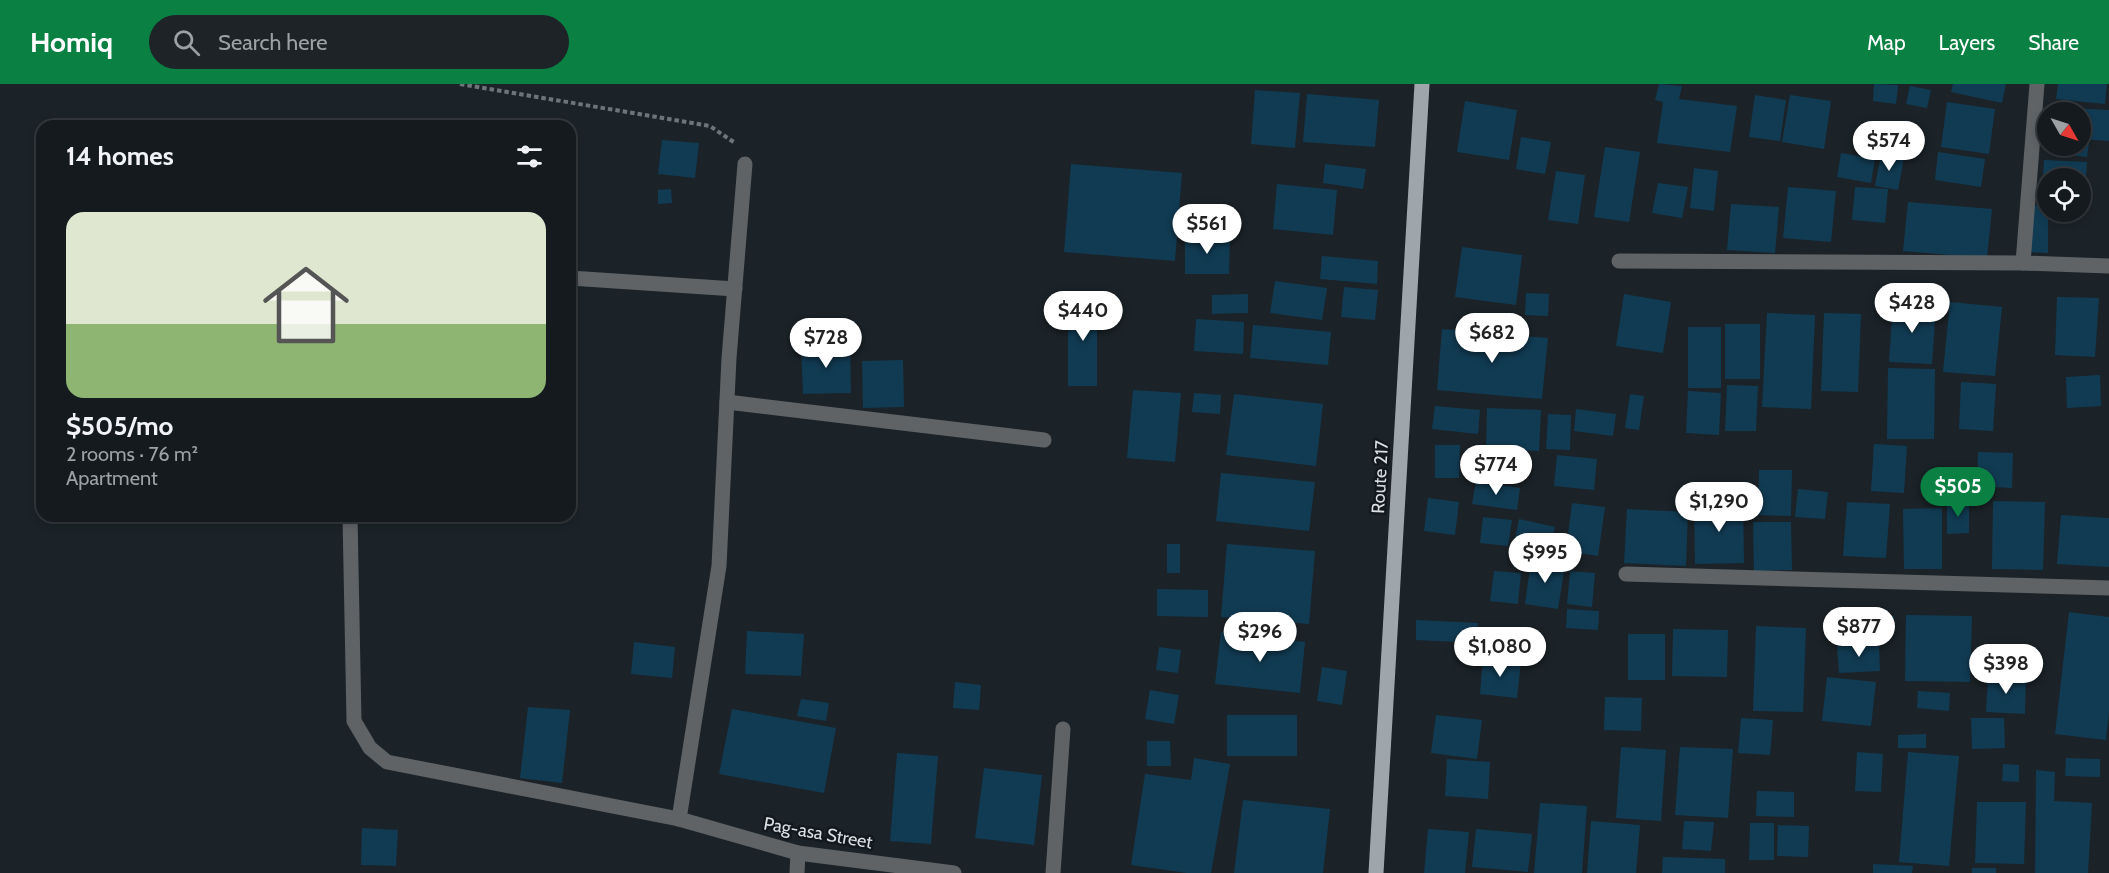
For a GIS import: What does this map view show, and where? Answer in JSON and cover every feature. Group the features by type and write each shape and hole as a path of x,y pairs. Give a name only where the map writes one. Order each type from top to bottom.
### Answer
{"main road":[{"name":"Route 217","path":"1376,873 1422,84"}],"street":[{"path":"2023,263 2037,84"},
{"path":"679,819 719,566 727,402 745,164"},
{"path":"1619,261 2023,263 2109,266"},
{"path":"576,278 735,289"},
{"path":"727,402 1044,440"},
{"name":"Pag-asa Street","path":"350,522 354,721 370,748 387,762 679,819 798,853 954,873"},
{"path":"1626,574 2109,588"},
{"path":"1053,873 1063,729"},
{"path":"797,873 798,853"}],"path":[{"path":"460,84 710,126 745,149 745,164"}],"building":[{"path":"1659,84 1682,86 1679,99 1737,106 1730,152 1657,143 1663,102 1655,100"},
{"path":"1874,84 1898,85 1896,104 1873,101"},
{"path":"1953,84 2006,84 2002,103 1951,92"},
{"path":"2058,84 2107,84 2105,104 2056,99"},
{"path":"1910,86 1931,90 1927,108 1906,104"},
{"path":"1255,90 1300,93 1295,148 1251,144"},
{"path":"1307,94 1379,100 1375,147 1303,142"},
{"path":"1755,95 1786,100 1780,141 1749,137"},
{"path":"1790,95 1831,101 1824,149 1782,142"},
{"path":"1465,101 1517,110 1509,160 1457,152"},
{"path":"1947,102 1995,109 1989,154 1941,147"},
{"path":"2091,109 2109,110 2109,141 2091,140"},
{"path":"1521,137 1551,142 1545,174 1516,169"},
{"path":"662,140 699,143 695,178 658,174"},
{"path":"1605,147 1640,152 1629,222 1594,217"},
{"path":"1938,152 1985,159 1981,187 1935,180"},
{"path":"1841,153 1875,159 1871,183 1837,177"},
{"path":"1881,154 1904,158 1898,190 1875,186"},
{"path":"2044,160 2087,162 2087,168 2043,168"},
{"path":"1071,164 1182,173 1175,261 1064,252"},
{"path":"1325,164 1366,169 1363,189 1323,183"},
{"path":"1694,168 1718,171 1714,211 1690,208"},
{"path":"1556,171 1585,175 1578,224 1548,220"},
{"path":"1658,183 1688,187 1682,218 1652,213"},
{"path":"1277,184 1337,190 1333,235 1273,229"},
{"path":"1788,187 1836,191 1831,242 1783,238"},
{"path":"1855,187 1888,189 1885,223 1852,220"},
{"path":"671,189 672,203 658,204 658,190"},
{"path":"1908,202 1992,209 1987,258 1903,251"},
{"path":"1731,204 1779,207 1775,253 1727,250"},
{"path":"2029,205 2037,205 2037,222 2048,222 2048,253 2027,252"},
{"path":"1185,236 1230,236 1229,274 1185,274"},
{"path":"1462,247 1522,255 1516,305 1455,297"},
{"path":"1322,256 1378,261 1377,284 1320,279"},
{"path":"1275,281 1327,288 1322,320 1270,313"},
{"path":"1344,287 1378,290 1375,320 1341,317"},
{"path":"1526,293 1549,294 1548,316 1525,315"},
{"path":"1248,294 1248,313 1212,314 1212,295"},
{"path":"1624,294 1671,302 1663,353 1616,346"},
{"path":"1068,297 1097,297 1097,386 1068,386"},
{"path":"2057,297 2099,298 2095,357 2055,355"},
{"path":"1950,302 2002,307 1995,376 1943,372"},
{"path":"1893,304 1936,307 1932,364 1889,362"},
{"path":"1767,313 1815,315 1811,409 1762,407"},
{"path":"1824,313 1861,314 1858,392 1821,391"},
{"path":"1196,319 1244,322 1243,354 1194,351"},
{"path":"1725,324 1760,324 1760,379 1725,379"},
{"path":"1253,325 1331,332 1328,365 1250,358"},
{"path":"1688,327 1721,327 1721,388 1688,388"},
{"path":"1442,329 1548,338 1542,399 1437,390"},
{"path":"850,344 851,393 803,394 801,345"},
{"path":"903,360 904,407 863,408 862,361"},
{"path":"1888,368 1935,369 1934,439 1887,439"},
{"path":"2100,375 2101,406 2067,408 2066,377"},
{"path":"1961,382 1996,384 1993,431 1959,429"},
{"path":"1727,385 1758,386 1756,431 1725,431"},
{"path":"1133,390 1181,393 1175,462 1127,458"},
{"path":"1688,391 1721,393 1719,435 1686,433"},
{"path":"1194,393 1221,395 1220,414 1192,412"},
{"path":"1234,394 1323,404 1316,466 1226,455"},
{"path":"1630,394 1644,396 1639,430 1625,428"},
{"path":"1435,406 1480,410 1478,434 1432,429"},
{"path":"1487,408 1541,410 1539,451 1486,449"},
{"path":"1576,409 1616,414 1613,436 1574,431"},
{"path":"1548,414 1571,415 1570,450 1546,449"},
{"path":"1874,444 1907,446 1904,493 1871,491"},
{"path":"1435,445 1460,445 1459,478 1435,478"},
{"path":"1978,452 2013,453 2012,488 1977,486"},
{"path":"1501,455 1520,456 1518,481 1499,479"},
{"path":"1557,455 1597,459 1594,490 1554,486"},
{"path":"1475,456 1496,459 1494,478 1473,476"},
{"path":"1759,470 1792,470 1791,516 1758,515"},
{"path":"1221,473 1315,482 1309,531 1216,521"},
{"path":"1476,481 1520,488 1517,510 1472,504"},
{"path":"1798,489 1828,492 1825,519 1795,517"},
{"path":"1428,498 1459,502 1455,535 1424,531"},
{"path":"1993,501 2045,502 2043,570 1992,569"},
{"path":"1743,502 1744,563 1695,564 1694,503"},
{"path":"1847,502 1890,504 1886,558 1843,556"},
{"path":"1572,503 1605,507 1598,556 1566,551"},
{"path":"1969,503 1969,533 1947,534 1947,504"},
{"path":"1942,508 1942,569 1904,569 1903,509"},
{"path":"1627,509 1688,512 1686,566 1624,563"},
{"path":"2061,515 2109,518 2109,567 2057,564"},
{"path":"1483,517 1512,520 1508,546 1480,543"},
{"path":"1519,519 1555,527 1549,556 1513,549"},
{"path":"1753,522 1791,522 1792,570 1754,571"},
{"path":"1167,544 1180,544 1180,573 1167,573"},
{"path":"1227,544 1315,551 1309,624 1221,617"},
{"path":"1531,560 1565,565 1558,609 1525,604"},
{"path":"1494,571 1521,573 1518,604 1490,601"},
{"path":"1570,571 1595,573 1592,607 1567,604"},
{"path":"1157,589 1208,590 1208,617 1157,616"},
{"path":"1567,609 1599,611 1598,630 1566,628"},
{"path":"2069,612 2109,617 2109,711 2106,740 2055,734"},
{"path":"1867,615 1894,616 1893,637 1865,636"},
{"path":"1906,615 1972,616 1970,682 1905,681"},
{"path":"1416,620 1478,623 1477,643 1416,640"},
{"path":"1756,626 1806,628 1803,712 1753,711"},
{"path":"1837,627 1857,628 1856,641 1837,640"},
{"path":"1673,629 1728,630 1727,677 1672,676"},
{"path":"747,631 804,634 801,676 745,674"},
{"path":"1221,632 1305,642 1300,693 1215,684"},
{"path":"1628,634 1665,634 1665,680 1628,680"},
{"path":"634,642 675,647 672,678 631,674"},
{"path":"1879,644 1880,671 1839,673 1837,646"},
{"path":"1159,647 1181,650 1178,673 1156,670"},
{"path":"1483,658 1521,661 1517,698 1480,694"},
{"path":"1322,667 1347,671 1342,705 1317,701"},
{"path":"1827,677 1876,682 1871,726 1822,721"},
{"path":"1988,677 2026,677 2025,714 1986,712"},
{"path":"955,682 981,685 979,710 953,708"},
{"path":"1150,690 1179,695 1174,724 1145,719"},
{"path":"1918,691 1950,693 1949,711 1917,708"},
{"path":"1605,697 1642,698 1641,731 1604,730"},
{"path":"801,699 829,703 826,721 797,716"},
{"path":"528,707 570,710 562,783 520,778"},
{"path":"732,709 836,728 824,793 719,774"},
{"path":"1227,715 1297,715 1297,756 1227,756"},
{"path":"1436,715 1482,720 1477,759 1431,753"},
{"path":"1741,718 1773,720 1770,755 1738,753"},
{"path":"1971,718 2004,718 2005,748 1972,749"},
{"path":"1926,734 1926,748 1898,748 1898,735"},
{"path":"1147,741 1170,741 1171,766 1147,766"},
{"path":"1621,747 1666,750 1661,821 1616,818"},
{"path":"1680,747 1733,749 1728,818 1675,815"},
{"path":"1857,752 1883,754 1881,792 1855,791"},
{"path":"1908,752 1959,756 1949,866 1899,862"},
{"path":"897,753 938,756 931,844 890,841"},
{"path":"1194,758 1230,764 1211,873 1187,873 1131,865 1145,774 1191,780"},
{"path":"2066,758 2100,759 2100,777 2065,776"},
{"path":"1447,759 1490,762 1488,799 1445,796"},
{"path":"2003,764 2019,765 2019,782 2002,781"},
{"path":"984,768 1042,775 1034,845 975,838"},
{"path":"2036,770 2055,772 2054,801 2092,803 2088,873 2035,873"},
{"path":"1757,791 1794,792 1794,817 1756,816"},
{"path":"1243,800 1330,809 1323,873 1234,873"},
{"path":"1977,802 2026,802 2024,864 1975,863"},
{"path":"1540,803 1587,806 1582,873 1534,873"},
{"path":"1591,821 1640,825 1636,873 1587,873"},
{"path":"1684,821 1714,822 1711,851 1682,849"},
{"path":"1750,823 1774,823 1774,860 1749,860"},
{"path":"1778,825 1809,826 1808,857 1777,856"},
{"path":"362,828 398,830 396,866 361,865"},
{"path":"1428,829 1469,832 1465,873 1424,873"},
{"path":"1476,829 1532,834 1528,872 1472,867"},
{"path":"1663,857 1725,859 1725,873 1662,873"},
{"path":"1873,864 1913,866 1912,873 1873,873"},
{"path":"1972,868 1996,868 1996,873 1972,873"}]}
